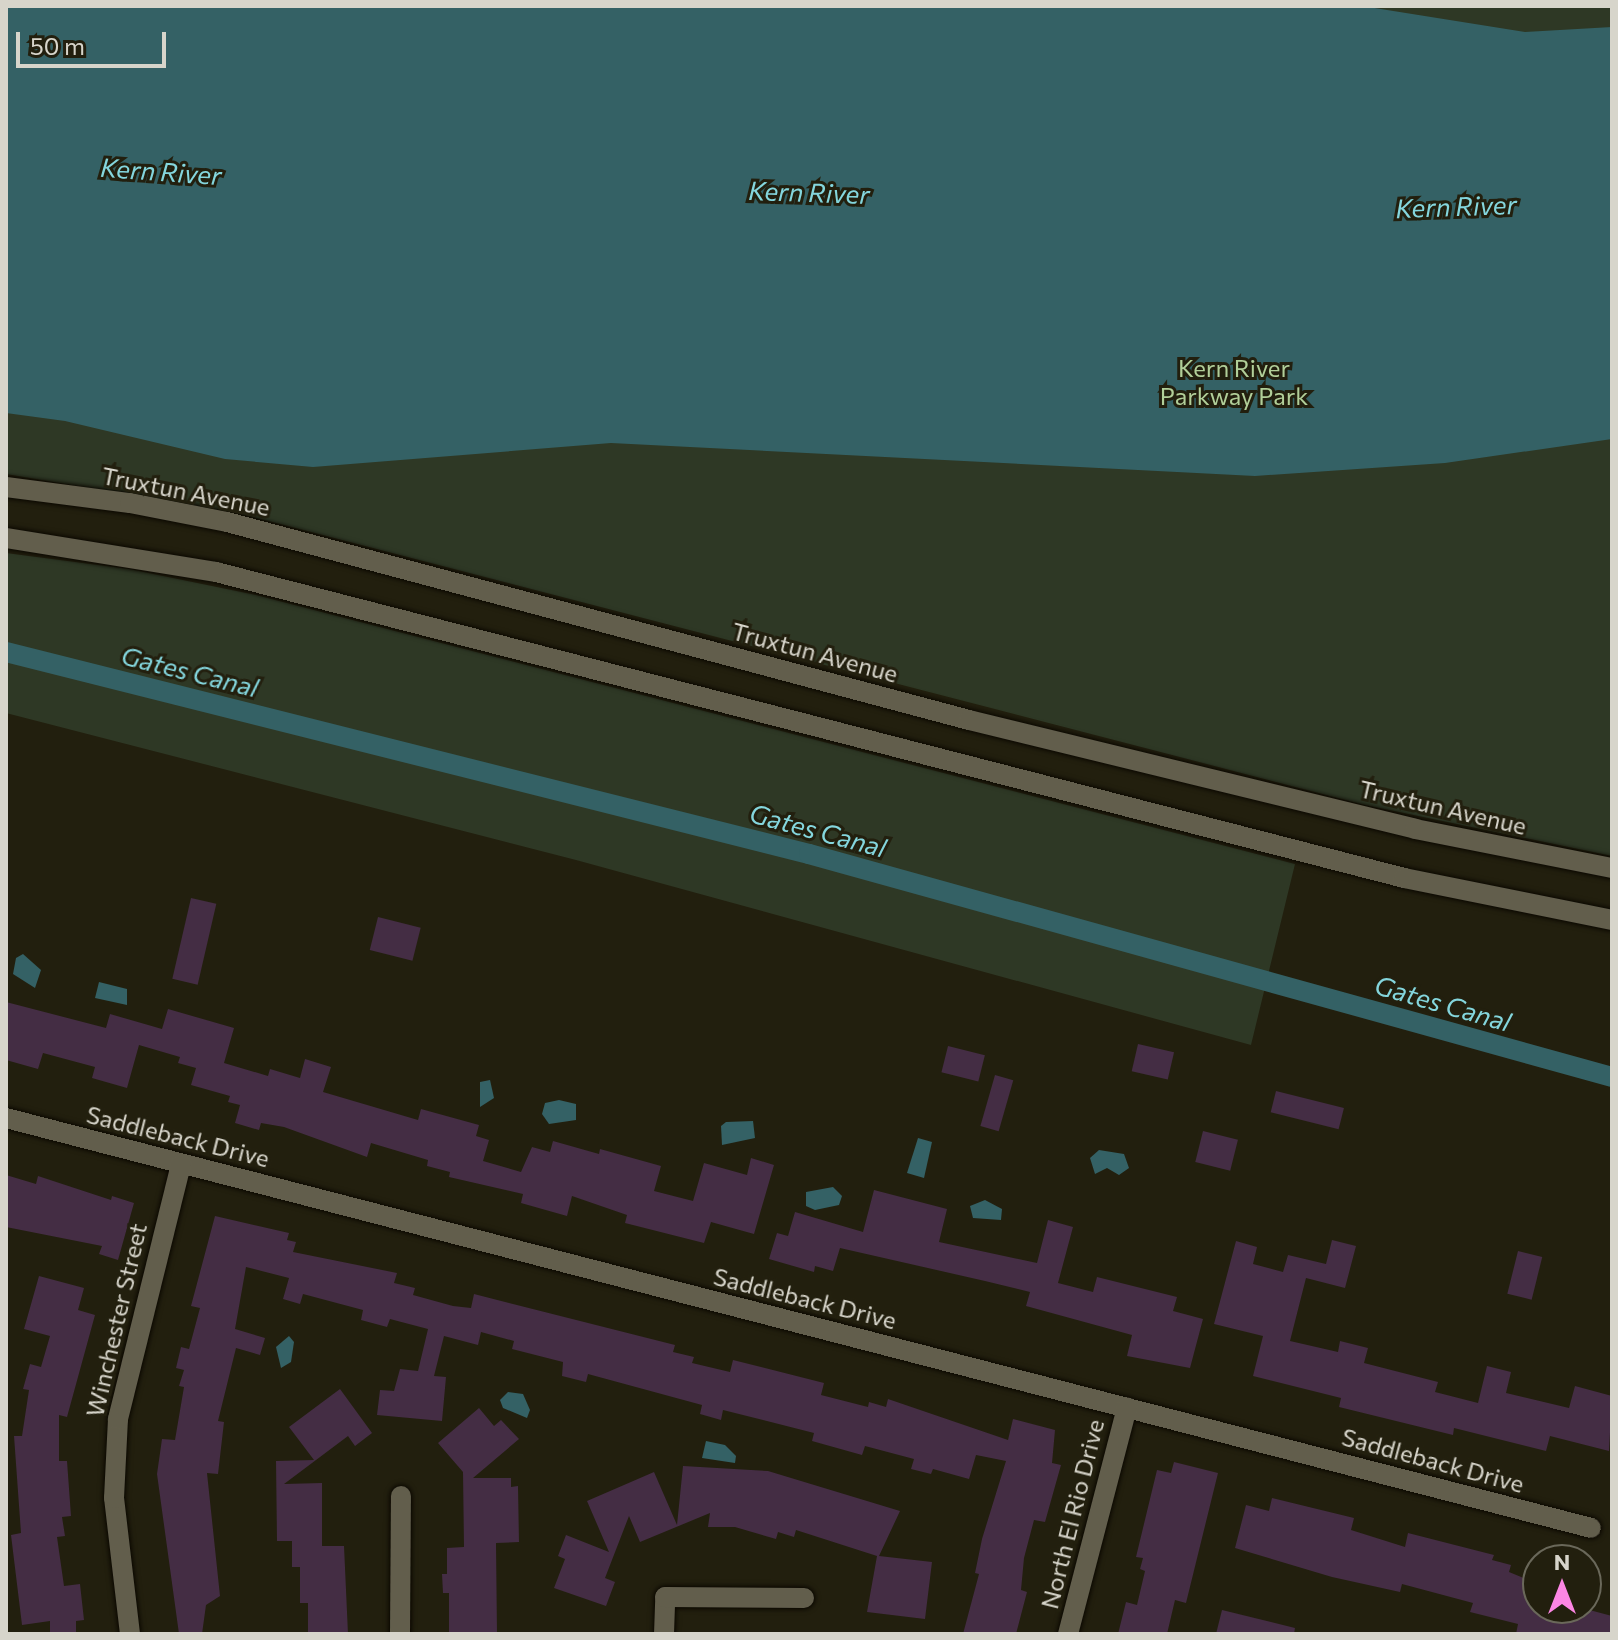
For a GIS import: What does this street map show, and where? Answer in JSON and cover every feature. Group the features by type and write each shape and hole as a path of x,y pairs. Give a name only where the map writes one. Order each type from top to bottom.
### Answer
{"main road":[{"name":"Truxtun Avenue","path":"6,487 130,503 227,522 969,720 1415,829 1612,868"},
{"path":"6,538 216,572 1404,878 1612,920"},
{"name":"Saddleback Drive","path":"6,1118 1591,1528"},
{"name":"Winchester Street","path":"130,1634 114,1498 118,1419 181,1164"},
{"name":"North El Rio Drive","path":"1068,1634 1127,1408"},
{"path":"400,1634 401,1496"},
{"path":"664,1634 665,1597 804,1598"}],"green space":[{"name":"Kern River Parkway Park","path":"6,6 1612,6 1612,856 1365,805 238,513 6,474"},
{"path":"6,553 129,569 256,595 1295,864 1251,1045 576,860 6,713"}],"water":[{"name":"Kern River Parkway Park","path":"6,6 1362,6 1525,32 1612,27 1612,439 1445,463 1255,476 611,443 313,467 225,459 65,421 6,413"},
{"path":"23,954 41,970 35,988 13,974 16,958"},
{"path":"99,982 127,989 127,1005 95,998"},
{"path":"490,1080 494,1098 480,1107 480,1082"},
{"path":"559,1100 576,1104 576,1120 549,1124 542,1114 545,1103"},
{"path":"753,1121 755,1138 722,1145 721,1126 726,1122"},
{"path":"918,1138 932,1142 924,1178 907,1173"},
{"path":"1099,1150 1124,1154 1129,1168 1119,1175 1107,1168 1095,1174 1090,1158"},
{"path":"833,1187 842,1196 839,1205 815,1210 806,1206 806,1192"},
{"path":"985,1200 1002,1209 1001,1220 973,1218 970,1206"},
{"path":"289,1336 294,1342 291,1362 281,1368 276,1347"},
{"path":"508,1392 523,1394 530,1410 527,1418 503,1408 500,1400"},
{"path":"706,1441 725,1445 736,1456 735,1463 702,1458"}],"building":[{"path":"191,898 216,904 198,985 172,979"},
{"path":"378,917 421,928 412,961 370,950"},
{"path":"6,1002 106,1028 110,1014 162,1029 168,1009 234,1028 224,1063 268,1076 270,1069 300,1078 305,1059 331,1067 323,1092 418,1120 421,1109 479,1125 476,1136 489,1140 483,1161 521,1172 532,1147 550,1152 553,1141 599,1154 600,1149 661,1166 654,1191 693,1201 704,1163 747,1175 751,1158 774,1165 754,1234 711,1222 704,1243 625,1223 627,1215 572,1196 567,1216 521,1203 523,1194 449,1177 450,1172 427,1166 428,1160 371,1143 367,1157 284,1127 261,1123 259,1130 235,1123 240,1105 228,1102 230,1096 191,1085 196,1068 178,1063 180,1057 139,1045 127,1088 92,1078 95,1067 43,1053 38,1069 6,1060"},
{"path":"1138,1044 1174,1052 1168,1080 1132,1071"},
{"path":"948,1046 985,1055 978,1081 941,1072"},
{"path":"995,1075 1013,1080 999,1131 980,1126"},
{"path":"1276,1091 1344,1108 1339,1129 1271,1112"},
{"path":"1203,1131 1238,1140 1230,1171 1195,1162"},
{"path":"6,1175 36,1184 38,1176 111,1200 112,1196 134,1203 118,1260 99,1254 102,1246 6,1227"},
{"path":"874,1190 947,1209 939,1242 1037,1263 1048,1220 1073,1227 1058,1283 1093,1292 1097,1277 1177,1297 1173,1311 1203,1319 1190,1368 1127,1356 1132,1335 1026,1306 1030,1292 840,1248 833,1271 815,1266 814,1272 769,1259 777,1233 788,1236 795,1212 863,1232"},
{"path":"215,1216 289,1233 287,1240 296,1242 293,1252 397,1273 394,1283 415,1288 413,1295 453,1306 471,1308 474,1294 675,1345 673,1352 694,1357 692,1363 730,1372 733,1360 824,1383 821,1395 868,1407 869,1402 886,1407 888,1399 1008,1440 1013,1419 1055,1430 1052,1463 1061,1465 1045,1522 1034,1520 1024,1558 1021,1590 1027,1592 1016,1634 963,1634 979,1574 975,1573 982,1539 1006,1461 976,1455 969,1479 933,1469 931,1474 911,1469 914,1459 865,1446 862,1455 812,1441 814,1433 723,1410 721,1420 700,1414 702,1405 588,1374 586,1382 562,1376 563,1362 512,1349 514,1341 481,1332 478,1345 444,1336 434,1376 446,1377 442,1421 377,1415 380,1390 394,1391 400,1369 418,1371 428,1329 390,1319 387,1327 361,1320 363,1310 303,1294 300,1304 283,1299 289,1278 246,1267 235,1329 265,1338 260,1355 236,1348 218,1421 224,1422 218,1474 207,1473 220,1596 206,1605 202,1634 179,1634 157,1474 162,1439 175,1440 184,1387 179,1386 184,1370 176,1368 181,1347 189,1349 200,1308 191,1306"},
{"path":"1332,1240 1356,1246 1345,1288 1306,1278 1290,1341 1338,1352 1340,1341 1368,1348 1364,1363 1438,1382 1435,1392 1478,1403 1487,1366 1511,1372 1506,1393 1569,1408 1575,1386 1612,1396 1609,1451 1550,1436 1546,1451 1454,1428 1453,1435 1339,1407 1341,1398 1253,1376 1263,1336 1214,1324 1236,1241 1257,1247 1253,1264 1283,1272 1288,1255 1326,1264"},
{"path":"1518,1251 1542,1257 1532,1300 1507,1294"},
{"path":"39,1276 84,1288 78,1310 95,1315 67,1417 59,1415 59,1461 67,1461 71,1516 62,1517 65,1536 57,1537 64,1586 80,1584 84,1620 76,1621 76,1634 50,1634 50,1621 22,1625 11,1535 21,1533 14,1436 22,1436 29,1390 23,1389 30,1364 41,1367 50,1336 24,1329"},
{"path":"340,1389 372,1433 355,1446 348,1436 284,1484 322,1483 322,1546 344,1546 348,1634 308,1634 308,1603 300,1603 300,1567 292,1567 292,1541 277,1541 276,1461 314,1460 289,1427"},
{"path":"479,1408 494,1426 501,1420 519,1439 473,1478 511,1478 511,1487 518,1486 519,1542 496,1543 497,1634 449,1634 449,1593 443,1593 442,1574 447,1574 447,1548 464,1547 463,1472 438,1443"},
{"path":"1174,1462 1218,1473 1186,1603 1175,1600 1167,1634 1118,1634 1126,1602 1137,1605 1145,1571 1140,1569 1143,1558 1136,1557 1157,1470 1171,1473"},
{"path":"683,1466 768,1471 900,1511 879,1556 932,1562 925,1619 867,1612 877,1556 796,1530 794,1537 778,1532 776,1539 735,1527 708,1527 710,1513 640,1542 629,1516 605,1578 615,1582 606,1606 554,1588 565,1559 558,1556 566,1535 609,1552 587,1501 654,1472 677,1525"},
{"path":"1272,1498 1354,1518 1351,1530 1405,1547 1408,1533 1494,1555 1492,1560 1511,1565 1509,1572 1522,1577 1522,1624 1602,1624 1602,1613 1612,1616 1612,1634 1516,1634 1518,1624 1470,1612 1473,1603 1402,1584 1400,1592 1332,1577 1235,1548 1246,1505 1269,1511"},
{"path":"1222,1610 1295,1628 1294,1634 1216,1634"}],"waterway":[{"name":"Gates Canal","path":"6,652 809,854 1612,1077"}],"water label":[{"name":"Kern River","path":"161,171"},
{"name":"Kern River","path":"809,192"},
{"name":"Kern River","path":"1456,206"}]}
